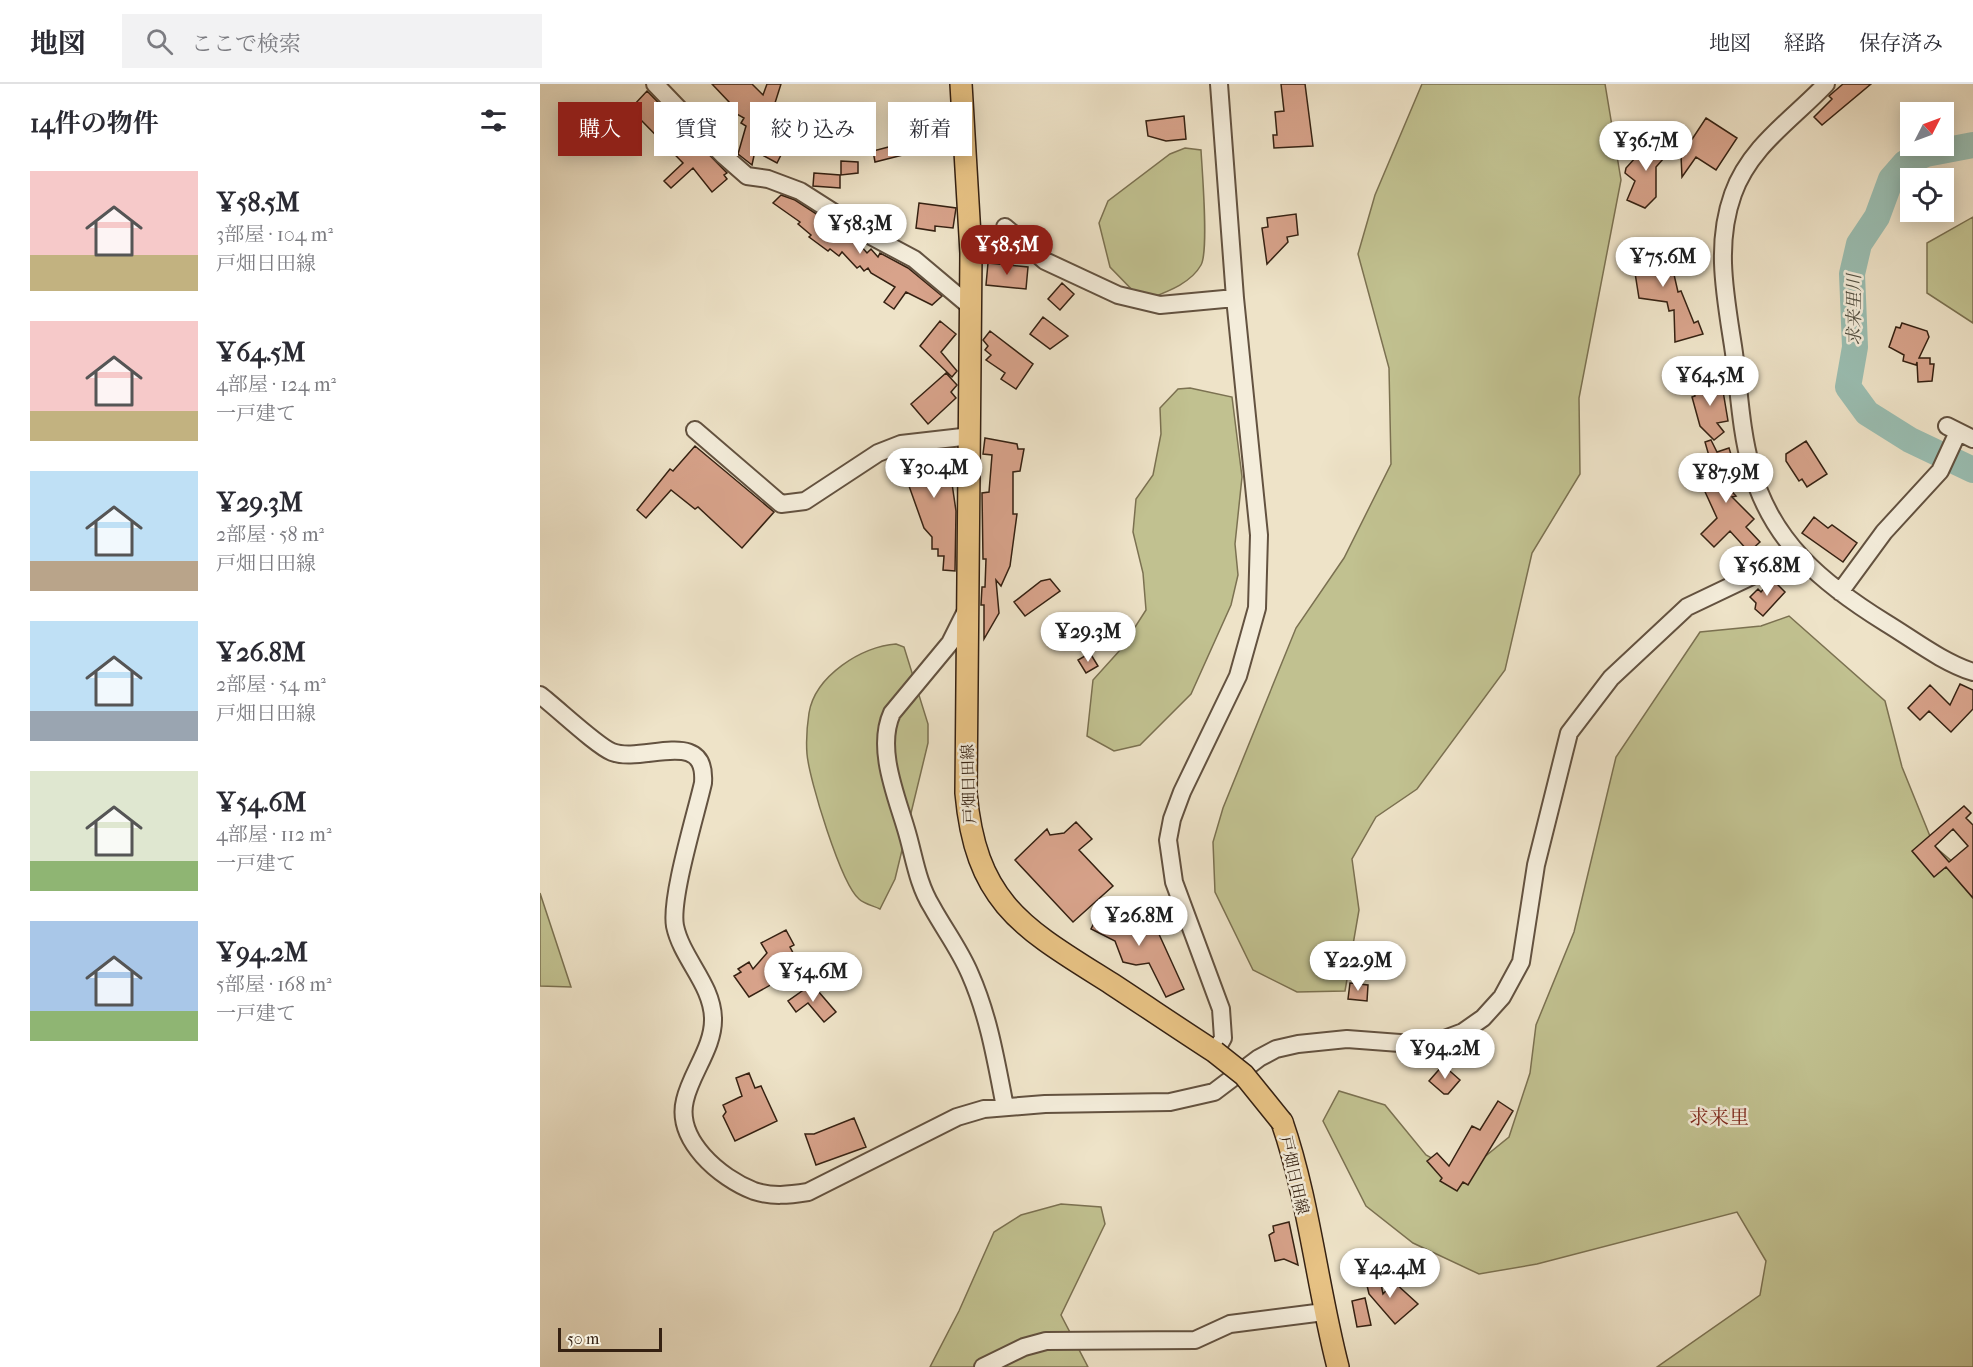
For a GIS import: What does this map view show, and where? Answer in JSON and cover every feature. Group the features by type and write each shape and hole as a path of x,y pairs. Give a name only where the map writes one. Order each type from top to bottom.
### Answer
{"main road":[{"name":"戸畑日田線","path":"961,84 971,253 966,793 969,827 981,867 998,897 1048,945 1215,1052 1244,1075 1282,1122 1292,1151 1324,1312 1338,1367"}],"street":[{"path":"655,84 723,155 747,176 768,179 800,191 869,235 914,259 971,307"},
{"path":"1215,1052 1223,1038 1221,1009 1174,882 1168,840 1172,819 1182,792 1238,676 1257,608 1259,535 1235,298 1219,84"},
{"path":"1826,84 1768,138 1749,163 1734,192 1723,242 1721,267 1750,466 1774,523 1796,555 1840,592 1942,658 1973,672"},
{"path":"1005,227 1045,261 1118,295 1160,305 1235,298"},
{"path":"695,430 781,504 805,501 878,453 901,444 971,436"},
{"path":"1840,592 1884,532 1940,471 1959,432"},
{"path":"540,695 611,752 628,755 666,750 687,751 699,759 704,767 703,783 676,898 675,924 712,1008 711,1034 685,1100 683,1114 685,1129 713,1165 733,1181 754,1191 788,1196 808,1192 957,1117 1005,1107 1170,1102 1214,1092 1259,1058 1276,1049 1347,1039 1422,1043 1439,1041 1470,1028 1483,1018 1502,997 1521,962 1536,865 1569,733 1611,678 1687,607 1796,555"},
{"path":"968,608 950,643 892,713 888,722 886,747 898,805 916,869 931,906 970,972 989,1023 1005,1107"},
{"path":"983,1367 1024,1347 1046,1341 1195,1340 1230,1324 1324,1312"}],"green space":[{"path":"1422,84 1605,84 1621,180 1579,398 1580,474 1532,553 1505,670 1417,789 1376,817 1352,859 1359,910 1345,991 1297,992 1253,970 1215,892 1213,842 1223,808 1296,628 1344,558 1391,464 1389,368 1358,254 1375,195"},
{"path":"1185,148 1201,150 1205,244 1201,265 1190,278 1175,288 1143,301 1110,267 1099,223 1108,201 1170,154"},
{"path":"1973,217 1973,323 1927,293 1927,243"},
{"path":"1190,388 1232,397 1242,477 1235,544 1238,575 1231,605 1191,694 1140,745 1114,751 1087,736 1093,680 1121,649 1146,610 1143,573 1133,532 1136,499 1153,475 1161,434 1160,408 1178,389"},
{"path":"1789,616 1885,701 1902,767 1934,846 1973,879 1973,1367 1657,1367 1760,1295 1766,1261 1737,1212 1537,1264 1479,1274 1413,1243 1366,1206 1323,1121 1339,1091 1385,1105 1426,1155 1462,1175 1509,1137 1530,1073 1536,1025 1574,932 1616,757 1700,632 1761,626"},
{"path":"896,644 904,647 928,724 928,743 895,879 880,909 859,899 835,853 813,785 807,754 807,734 813,699 830,675 842,665 869,650"},
{"path":"540,893 571,987 540,986"},
{"path":"1061,1204 1101,1207 1105,1224 1061,1315 1088,1367 930,1367 959,1311 994,1232 1021,1215"}],"building":[{"path":"712,84 752,84 763,95 767,84 781,84 775,102 750,102 750,156 754,156 752,165 738,154 746,126 741,123 744,118 738,115 738,102 729,102"},
{"path":"1281,84 1305,84 1313,146 1274,148 1273,135 1277,135 1275,112 1284,111"},
{"path":"1843,84 1871,84 1822,125 1814,117 1832,99 1829,96"},
{"path":"647,91 658,102 654,102 654,133 642,121 642,102 637,102"},
{"path":"1184,116 1186,139 1166,141 1148,136 1146,121"},
{"path":"1706,118 1737,138 1716,170 1696,157 1682,177 1681,156"},
{"path":"1655,136 1671,150 1656,167 1656,197 1645,208 1627,200 1635,181 1625,173 1626,168"},
{"path":"888,147 888,156 899,156 875,162 876,150"},
{"path":"676,156 710,156 727,173 724,175 727,179 712,192 693,168 671,188 664,181 683,163"},
{"path":"764,156 780,156 777,163"},
{"path":"841,161 858,162 858,173 841,175"},
{"path":"814,173 840,175 840,188 813,186"},
{"path":"781,195 795,200 855,239 867,253 871,249 878,257 880,253 908,268 942,296 932,305 906,292 894,309 884,302 895,287 871,273 868,268 864,271 860,266 857,268 842,252 839,256 830,249 828,251 809,237 811,235 798,224 800,222 773,203"},
{"path":"919,203 956,208 953,228 935,226 935,231 916,228"},
{"path":"1296,214 1298,235 1287,237 1288,242 1267,264 1262,228 1268,227 1267,218"},
{"path":"1667,244 1678,292 1681,291 1694,323 1698,321 1703,334 1675,342 1674,310 1669,311 1667,302 1639,298 1635,273 1631,274 1626,256"},
{"path":"988,263 1028,267 1026,289 986,285"},
{"path":"1062,283 1074,294 1060,310 1048,299"},
{"path":"1043,317 1068,336 1050,349 1030,334"},
{"path":"940,321 956,334 941,352 957,371 952,377 920,346"},
{"path":"1902,323 1927,331 1929,337 1919,358 1930,358 1930,364 1934,364 1932,381 1918,382 1917,362 1916,365 1903,361 1904,355 1889,347 1896,327 1900,328"},
{"path":"990,331 1033,364 1016,389 1001,379 1005,373 986,360 991,355 985,350 988,346 983,340"},
{"path":"946,373 957,385 951,392 956,398 928,424 911,404"},
{"path":"1721,379 1728,421 1717,423 1724,432 1714,440 1700,426 1692,397 1695,396 1693,384"},
{"path":"985,438 1017,444 1018,449 1024,449 1020,471 1013,472 1013,514 1017,514 1010,566 1001,586 996,580 999,613 984,639 984,605 981,605 982,587 985,587 986,559 983,559 982,493 989,492 992,455 983,454"},
{"path":"1711,440 1717,452 1729,448 1733,461 1722,464 1730,480 1724,483 1736,496 1732,497 1754,519 1746,527 1760,542 1749,552 1730,531 1714,547 1701,534 1717,518 1701,483 1715,477 1705,442"},
{"path":"1806,441 1827,474 1807,487 1802,479 1799,481 1786,461 1786,454"},
{"path":"695,446 774,512 742,548 698,507 695,509 671,490 646,518 637,510 670,469 673,471"},
{"path":"947,449 956,511 955,571 943,570 944,556 938,556 938,549 932,549 932,537 924,528 899,458 904,454"},
{"path":"1814,517 1828,528 1832,525 1857,543 1843,562 1802,533"},
{"path":"1050,579 1060,591 1025,616 1014,602 1041,581"},
{"path":"1772,579 1785,592 1763,616 1755,609 1756,603 1750,597 1758,589 1761,592"},
{"path":"1090,653 1098,666 1086,673 1078,660"},
{"path":"1960,684 1973,690 1973,709 1951,732 1929,711 1920,720 1908,708 1930,685 1950,705"},
{"path":"1964,806 1971,813 1966,818 1973,825 1973,898 1946,867 1934,877 1912,851","holes":["1953,829 1968,846 1949,862 1935,846"]},
{"path":"1076,822 1092,839 1079,850 1113,886 1073,922 1015,860 1047,829 1050,835 1064,833"},
{"path":"1103,905 1158,932 1184,989 1166,997 1149,963 1136,965 1123,962 1115,941 1091,929"},
{"path":"786,930 794,945 790,947 801,968 749,997 734,976 741,972 738,969 749,962 753,969 767,953 761,943"},
{"path":"1350,983 1368,985 1367,1001 1348,999"},
{"path":"812,984 836,1012 824,1022 808,1003 796,1012 788,1001"},
{"path":"1443,1065 1460,1080 1448,1094 1444,1094 1429,1081"},
{"path":"749,1073 755,1088 761,1086 777,1121 735,1141 723,1116 726,1112 723,1105 742,1096 736,1078"},
{"path":"1498,1101 1513,1111 1468,1185 1463,1182 1457,1191 1440,1181 1442,1178 1427,1161 1437,1153 1449,1166 1472,1126 1480,1130"},
{"path":"854,1118 866,1147 816,1165 805,1134 814,1134"},
{"path":"1289,1222 1298,1265 1284,1259 1275,1261 1269,1235 1274,1232 1273,1226"},
{"path":"1379,1274 1383,1294 1394,1282 1418,1304 1395,1324 1369,1294 1365,1277"},
{"path":"1365,1298 1371,1325 1357,1327 1352,1301"}],"waterway":[{"name":"求来里川","path":"1973,145 1926,154 1905,163 1891,179 1877,217 1859,244 1852,274 1855,347 1848,387 1867,413 1910,440 1973,470"}],"district":[{"name":"求来里","path":"1719,1117"}]}
